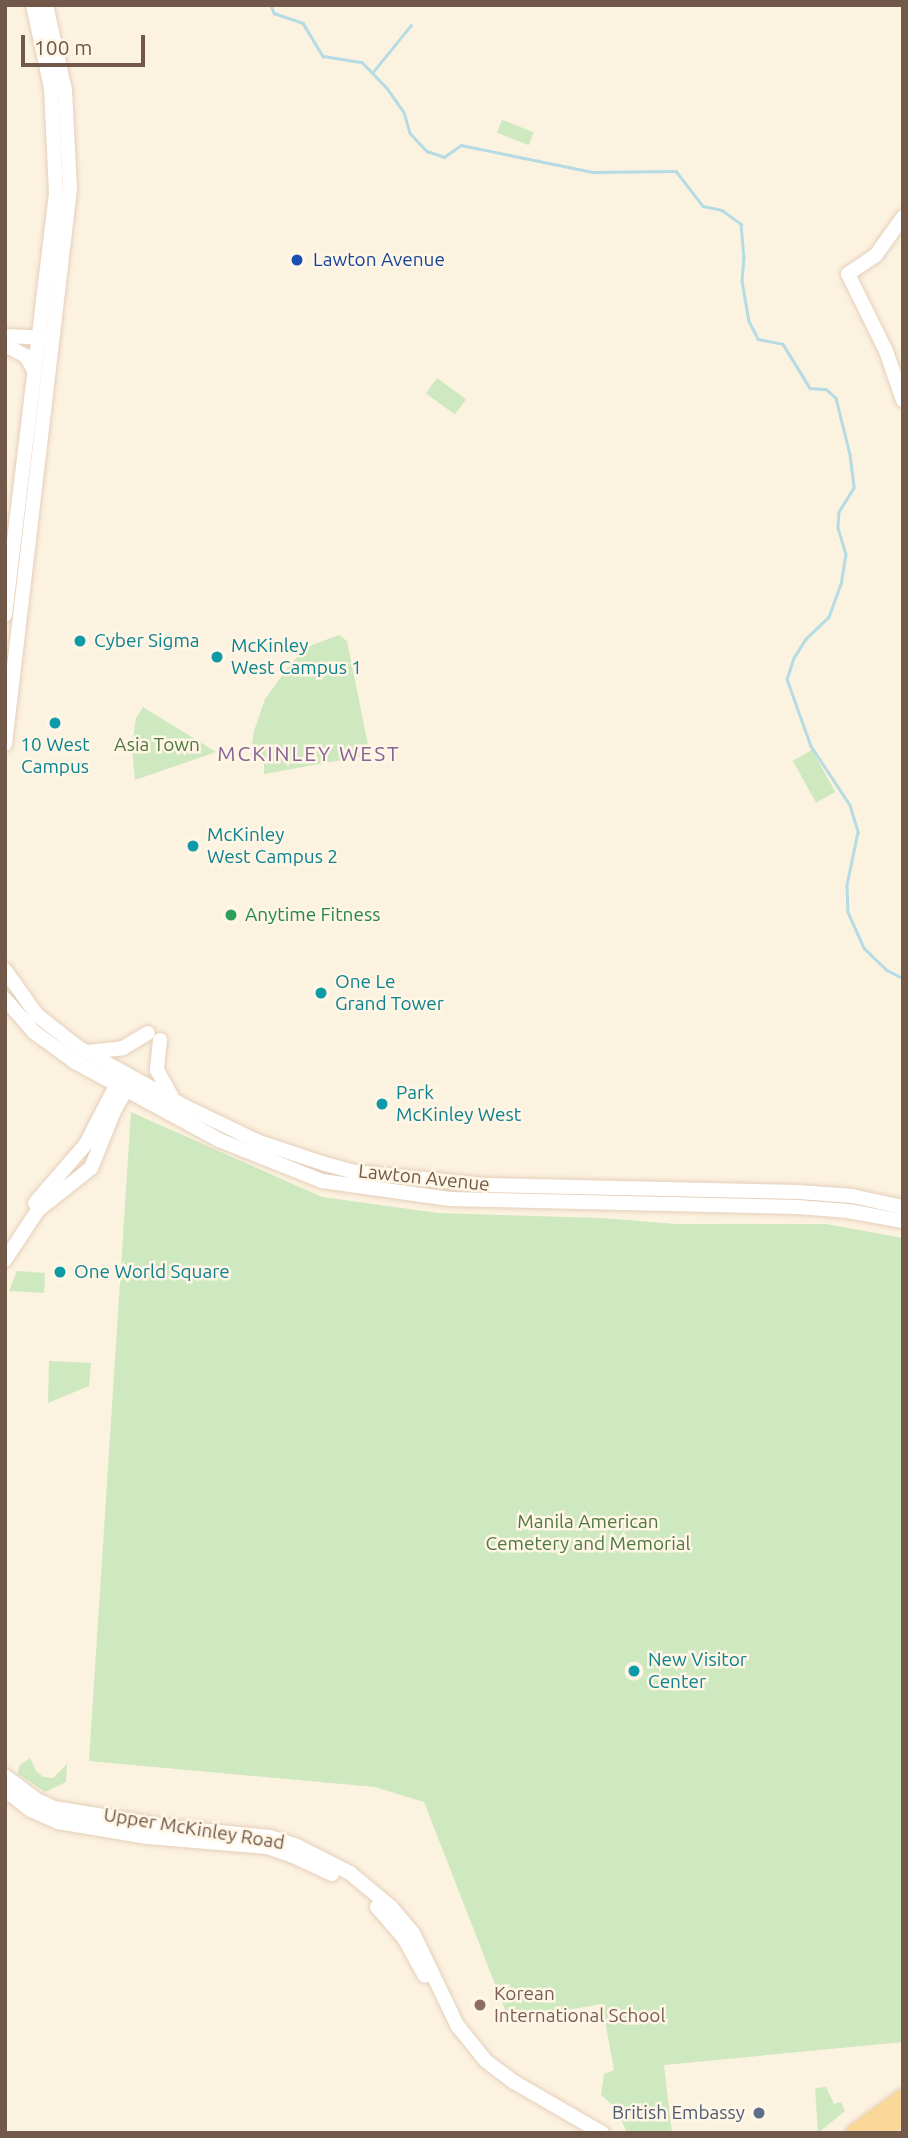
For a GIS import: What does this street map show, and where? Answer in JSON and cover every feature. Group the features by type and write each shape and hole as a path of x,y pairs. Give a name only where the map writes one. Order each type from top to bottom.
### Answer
{"main road":[{"path":"5,615 36,374 47,342 43,315 56,193 51,88 33,5"},
{"path":"5,744 47,342 69,215 70,156 61,64 46,5"},
{"path":"903,217 876,255 848,275 886,351 903,400"},
{"path":"7,341 43,315"},
{"path":"7,341 47,342"},
{"path":"7,341 27,357 36,374"},
{"name":"Lawton Avenue","path":"5,970 37,1015 124,1081 256,1157 322,1181 354,1188 489,1202 798,1208 858,1212 903,1221"},
{"name":"Lawton Avenue","path":"5,999 19,1017 55,1049 259,1142 355,1172 498,1185 799,1192 852,1196 903,1207"},
{"path":"86,1051 123,1048 154,1037 160,1080 186,1107"},
{"path":"5,1244 23,1216 86,1144 124,1081"},
{"path":"5,1260 38,1210 91,1168 124,1081"},
{"name":"Upper McKinley Road","path":"5,1776 37,1800 54,1808 178,1828 270,1837 316,1855 350,1873 402,1919 421,1947 458,2044 479,2067 510,2090 586,2133"},
{"name":"Upper McKinley Road","path":"5,1790 31,1810 58,1822 148,1836 267,1847 321,1868 357,1890 383,1912 404,1938 457,2025 486,2061 506,2077 602,2133"},
{"path":"854,2133 903,2097"},
{"path":"880,2133 903,2116"}],"green space":[{"path":"502,120 534,132 529,145 497,133"},
{"path":"437,378 466,399 455,415 426,393"},
{"path":"339,635 347,641 370,755 264,774 264,760 250,758 254,731 265,699 292,662 312,645"},
{"name":"Asia Town","path":"143,707 216,752 135,780 132,747 136,718"},
{"path":"812,750 835,792 816,803 793,761"},
{"name":"Manila American Cemetery and Memorial","path":"131,1112 322,1197 438,1213 601,1218 676,1224 826,1224 903,1238 903,2042 664,2065 672,2133 627,2133 616,2108 601,2095 604,2074 614,2070 602,2004 509,2020 424,1802 375,1787 89,1761"},
{"path":"17,1271 45,1273 44,1293 9,1291"},
{"path":"49,1361 91,1363 89,1386 48,1403"},
{"path":"30,1758 36,1771 43,1777 53,1778 67,1764 66,1782 45,1792 18,1774 19,1766"},
{"path":"826,2087 834,2104 841,2102 845,2111 818,2133 815,2088"}],"waterway":[{"path":"271,5 274,13 303,23 323,56 362,62 387,88 404,112 410,133 427,151 444,157 461,145 592,172 676,171 703,206 722,210 741,224 744,258 742,281 749,321 758,339 783,344 810,388 826,389 836,398 850,454 854,488 839,512 838,528 846,554 841,584 829,617 806,639 794,658 787,679 811,746 850,805 858,832 847,885 848,912 864,948 887,970 903,978"},
{"path":"373,72 411,25"}],"place":[{"name":"Lawton Avenue","path":"297,260"},
{"name":"Cyber Sigma","path":"80,641"},
{"name":"McKinley West Campus 1","path":"217,657"},
{"name":"10 West Campus","path":"55,723"},
{"name":"McKinley West Campus 2","path":"193,846"},
{"name":"Anytime Fitness","path":"231,915"},
{"name":"One Le Grand Tower","path":"321,993"},
{"name":"Park McKinley West","path":"382,1104"},
{"name":"One World Square","path":"60,1272"},
{"name":"New Visitor Center","path":"634,1671"},
{"name":"Korean International School","path":"480,2005"},
{"name":"British Embassy","path":"759,2113"}],"district":[{"name":"MCKINLEY WEST","path":"309,753"}]}
